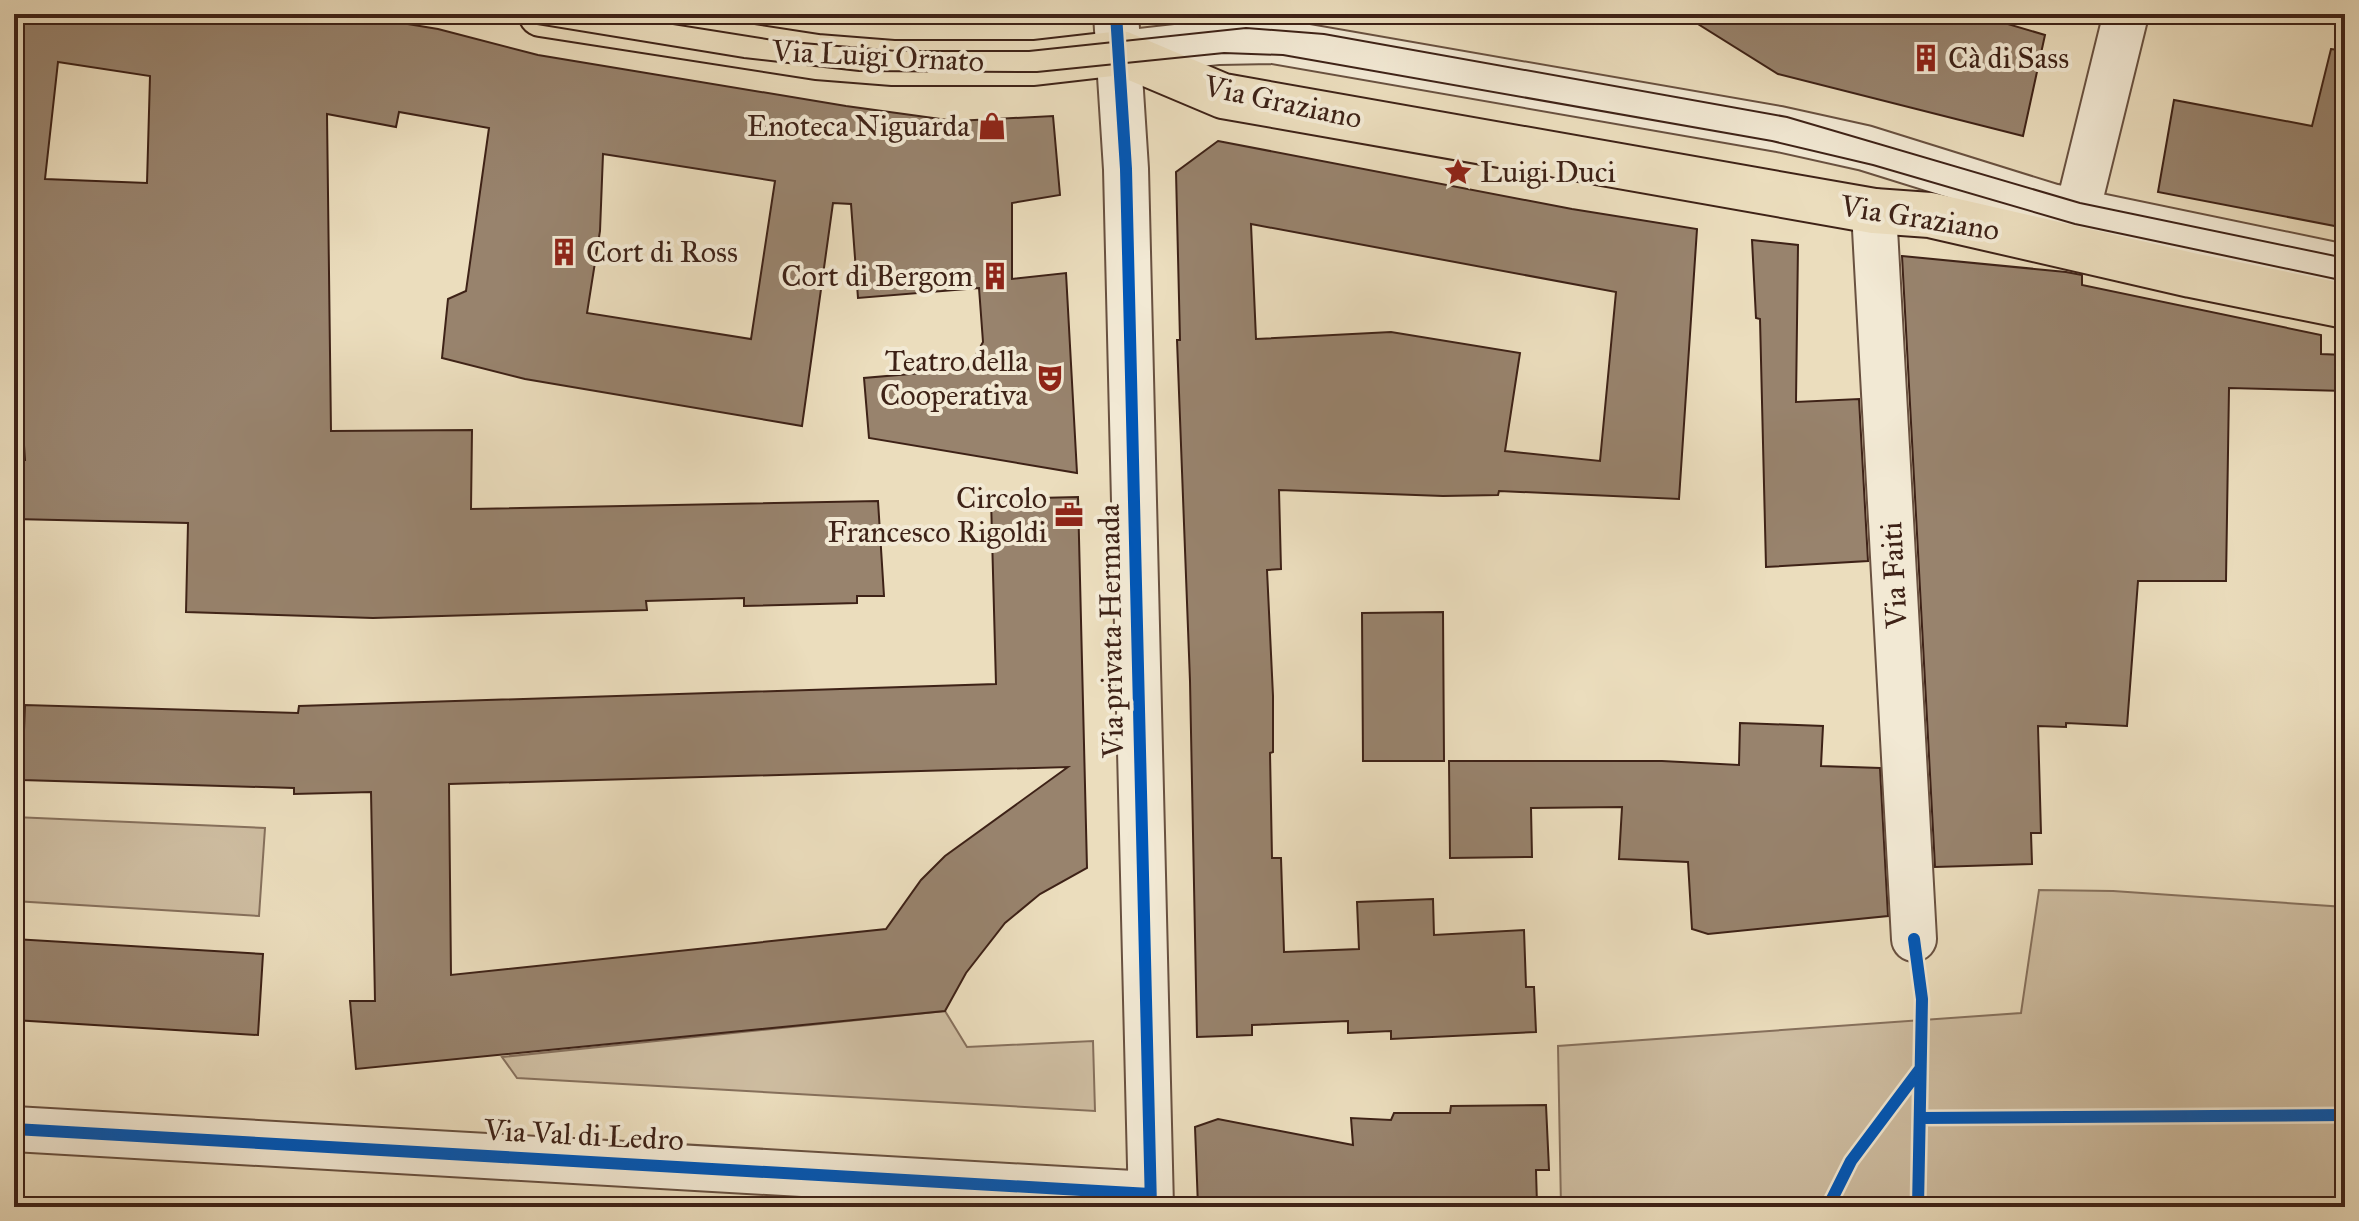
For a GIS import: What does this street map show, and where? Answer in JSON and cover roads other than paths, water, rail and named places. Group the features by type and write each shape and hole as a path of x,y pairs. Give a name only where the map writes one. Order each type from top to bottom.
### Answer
{"main road":[{"name":"Via Luigi Ornato","path":"541,14 817,57 877,62 1034,63 1119,34"},
{"name":"Via Graziano","path":"1119,34 1223,96 1874,211 2074,228 2191,275 2345,306"}],"street":[{"path":"2074,228 2126,14"},
{"name":"Via Graziano","path":"1119,34 1219,42 1273,41 1779,129 1865,148 2074,228 2345,267"},
{"name":"Via privata Hermada","path":"1119,34 1150,1200"},
{"name":"Via Faiti","path":"1874,211 1914,939"},
{"name":"Via Val di Ledro","path":"14,1129 739,1188 1150,1200"}],"tram line":[{"path":"476,14 744,58 859,71 1037,72 1224,53 1283,55 1772,141 1873,165 2075,224 2345,281"},
{"path":"610,14 779,41 897,51 1029,51 1246,28 1324,34 1787,117 2080,203 2345,258"}],"place":[{"name":"Cà di Sass","path":"1926,58"},
{"name":"Enoteca Niguarda","path":"992,126"},
{"name":"Luigi Duci","path":"1458,172"},
{"name":"Cort di Ross","path":"564,252"},
{"name":"Cort di Bergom","path":"995,276"},
{"name":"Teatro della Cooperativa","path":"1050,378"},
{"name":"Circolo Francesco Rigoldi","path":"1069,515"}]}
